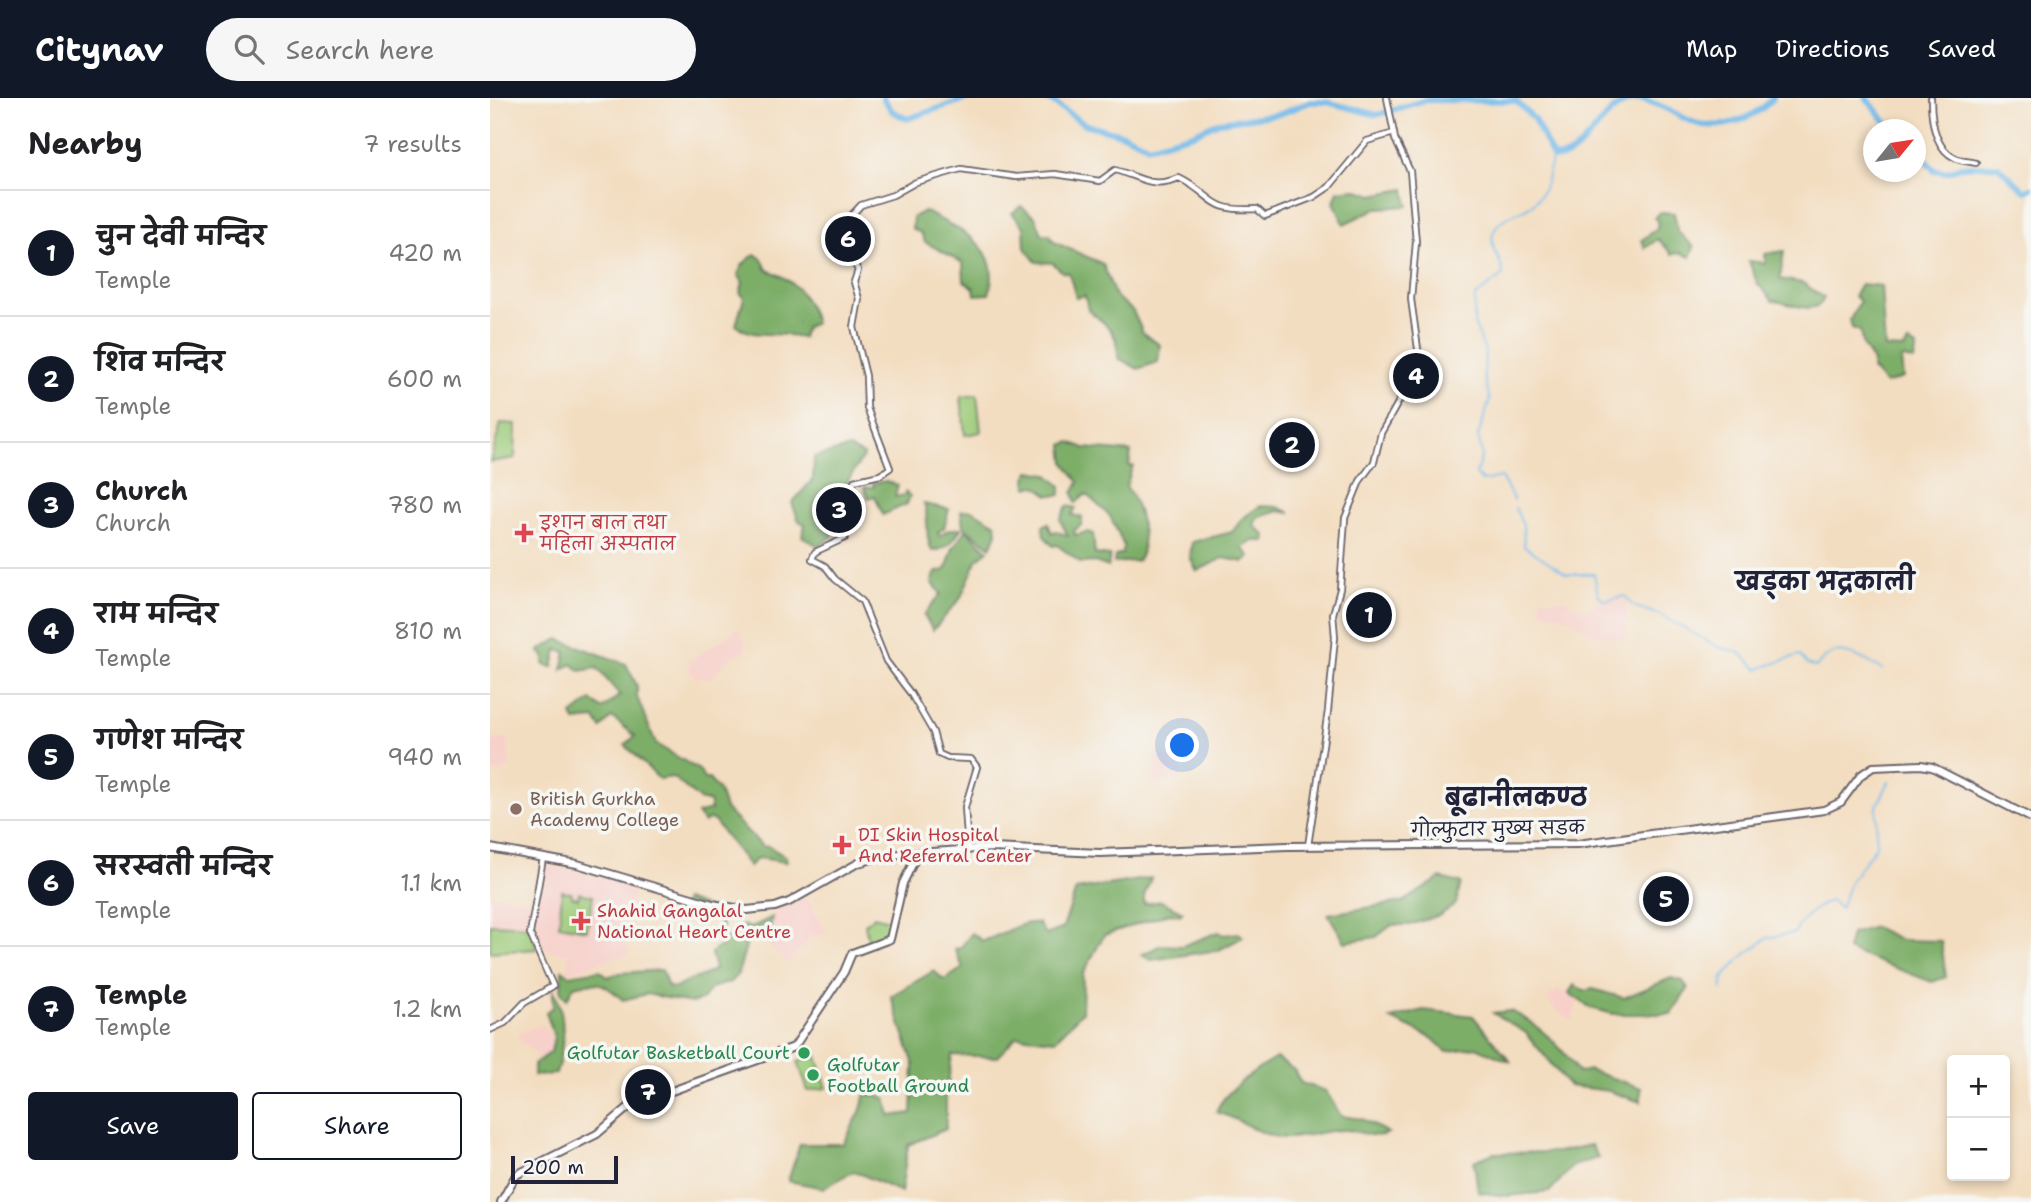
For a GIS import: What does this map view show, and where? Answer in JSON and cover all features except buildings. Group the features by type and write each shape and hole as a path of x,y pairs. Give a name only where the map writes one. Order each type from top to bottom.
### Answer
{"main road":[{"name":"गोल्फुटार मुख्य सडक","path":"490,848 599,870 712,904 747,910 775,907 789,902 858,863 874,858 918,853 968,850 1100,853 1308,846 1554,845 1664,834 1825,810 1840,802 1866,772 1888,764 1932,767 2031,818"},
{"path":"501,1202 516,1175 597,1134 630,1106 794,1047 844,972 852,953 890,939 903,883 918,853"}],"street":[{"path":"1931,98 1928,111 1945,150 1957,159 1976,163"},
{"path":"1308,846 1328,711 1335,637 1333,614 1340,589 1346,513 1360,481 1374,461 1381,433 1412,379 1419,356 1411,299 1416,242 1410,171 1394,133 1388,103"},
{"path":"968,850 965,807 977,767 971,759 948,758 939,754 933,732 914,699 886,661 862,601 835,579 825,566 812,559 815,552 845,538 846,528 841,516 854,481 863,476 880,475 890,468 867,408 866,376 854,327 859,299 855,282 858,270 844,249 843,241 850,218 865,203 893,195 916,182 961,169 1016,177 1055,174 1100,181 1115,170 1131,178 1162,184 1179,178 1213,204 1235,211 1257,209 1265,216 1314,197 1329,187 1367,141 1394,133"},
{"path":"490,1030 505,1023 524,1003 554,986 530,934 545,857"}],"shaded area":[{"path":"1540,598 1567,600 1583,610 1601,602 1627,600 1626,639 1595,636 1563,615 1540,612"},
{"path":"738,629 746,643 744,652 732,657 707,680 702,676 697,679 690,671 689,661"},
{"path":"507,738 510,766 500,773 495,771 490,776 490,741"},
{"path":"1157,751 1182,764 1182,780 1169,781 1154,788"},
{"name":"Shahid Gangalal National Heart Centre","path":"542,864 635,885 632,905 637,906 636,916 630,915 626,946 631,953 568,972 568,954 541,948 536,944 530,931"},
{"path":"490,893 534,902 530,926 490,924"},
{"path":"806,897 828,936 813,935 787,964 769,945 772,917 774,912"},
{"path":"1559,990 1578,1000 1572,1021 1556,1011 1546,997"},
{"path":"543,1024 552,1037 550,1052 541,1058 517,1037 519,1033"}],"green space":[{"path":"1355,189 1373,195 1405,189 1408,206 1377,208 1344,224 1334,202 1338,191"},
{"path":"1021,206 1035,217 1042,234 1049,234 1054,242 1103,264 1115,296 1133,311 1143,333 1160,345 1158,362 1138,369 1118,358 1114,335 1088,310 1085,295 1076,298 1069,273 1062,272 1053,263 1036,262 1025,248 1024,227 1012,213"},
{"path":"924,211 964,233 985,252 992,277 989,294 975,295 974,288 964,281 963,263 925,242 921,233 912,229 913,217"},
{"path":"1660,212 1674,213 1678,232 1694,247 1690,257 1681,253 1672,254 1658,239 1645,248 1642,240 1657,228 1658,221 1654,218"},
{"path":"1784,251 1780,279 1803,283 1824,298 1820,304 1808,308 1773,301 1757,283 1749,261 1766,263 1765,254"},
{"path":"755,254 762,259 767,270 792,283 808,304 815,323 805,328 802,338 784,334 751,333 736,325 744,298 740,292 743,283 738,274 743,264"},
{"path":"1861,284 1881,286 1885,348 1904,349 1908,343 1917,347 1914,361 1904,358 1901,360 1903,378 1885,384 1872,369 1873,362 1863,346 1860,331 1852,328 1850,320 1860,301 1854,296"},
{"path":"977,395 981,432 965,435 961,397"},
{"path":"501,423 516,424 515,458 490,462"},
{"path":"1070,442 1085,448 1131,452 1129,466 1133,466 1126,486 1135,502 1143,534 1141,554 1137,561 1114,563 1115,556 1122,554 1124,546 1110,516 1086,494 1076,503 1073,493 1079,482 1065,463 1063,445"},
{"path":"849,448 864,455 829,511 836,527 832,537 818,546 802,536 805,524 799,521 792,503 813,479 814,457"},
{"path":"1030,471 1047,474 1061,486 1061,495 1049,495 1036,486 1027,487 1026,478"},
{"path":"885,481 898,485 895,497 905,495 905,492 910,496 907,504 883,515 875,496 868,498 864,487 874,487 873,483"},
{"path":"924,504 949,509 944,528 938,532 940,536 948,530 961,528 950,544 942,549 932,551"},
{"path":"1067,506 1076,508 1072,515 1082,517 1082,524 1074,531 1075,535 1088,532 1093,534 1095,554 1110,556 1108,567 1095,562 1081,563 1057,545 1053,546 1044,536 1043,526 1048,523 1052,533 1056,531 1068,536 1060,520"},
{"path":"1260,506 1278,507 1291,513 1276,511 1257,518 1254,525 1266,536 1265,541 1253,541 1242,548 1250,556 1244,562 1223,558 1197,571 1190,557 1192,542 1232,532 1243,518"},
{"path":"972,510 996,524 997,533 991,547 963,526 961,511"},
{"path":"966,530 988,550 977,560 960,599 933,630 924,615 941,594 932,582 936,572 946,570 953,548"},
{"path":"558,639 626,664 637,686 637,697 656,744 699,770 704,779 709,779 719,791 725,809 763,847 768,846 786,857 787,862 758,858 749,866 714,821 710,819 704,823 697,814 711,810 709,801 701,801 673,777 659,779 625,745 635,736 612,717 601,728 595,719 575,721 572,715 591,700 602,709 620,695 597,668 580,671 572,664 562,670 566,652 557,650 553,667 544,665 544,656 539,651"},
{"path":"1151,878 1144,904 1161,901 1183,912 1180,915 1170,913 1104,935 1083,974 1082,1012 1055,1040 1017,1036 997,1057 952,1055 946,1098 946,1129 908,1145 901,1192 854,1171 824,1188 788,1181 800,1144 843,1144 866,1094 886,1098 890,1116 912,1113 914,1065 891,996 934,971 944,980 963,968 955,949 961,947 972,933 982,941 1023,924 1038,923 1046,935 1063,928 1076,890"},
{"path":"1440,878 1461,883 1456,904 1440,915 1409,925 1392,925 1376,937 1345,942 1328,914 1403,902"},
{"path":"562,891 572,893 572,897 578,898 579,893 593,896 587,930 559,925"},
{"path":"685,900 719,912 725,940 743,925 751,928 772,917 770,930 748,939 738,974 730,982 711,988 702,1000 691,1003 647,994 623,1000 596,983 574,986 567,999 561,992 562,970 569,975 600,970 607,977 620,973 662,970 668,987 676,988 715,969 711,953 724,943 717,913 694,915 690,910 678,917"},
{"path":"874,916 892,921 886,938 869,945 865,924"},
{"path":"490,924 530,926 537,949 490,952"},
{"path":"1874,927 1901,940 1941,941 1946,977 1932,982 1847,950 1851,934"},
{"path":"1219,932 1223,935 1239,933 1243,937 1219,950 1151,960 1141,955 1161,945 1182,946"},
{"path":"1671,978 1683,981 1688,989 1671,1014 1613,1014 1591,1008 1569,993 1574,985 1584,991 1593,989 1624,998"},
{"path":"553,989 562,1020 559,1064 556,1074 534,1076 534,1064 551,1052 554,1037 546,1012 553,1007"},
{"path":"1423,1010 1473,1016 1511,1062 1476,1047 1447,1052 1432,1038 1391,1019"},
{"path":"1510,1011 1548,1037 1578,1073 1589,1070 1641,1088 1641,1102 1609,1091 1569,1086 1526,1033 1493,1013"},
{"name":"Golfutar Football Ground","path":"816,1054 827,1088 808,1091 798,1062"},
{"path":"1276,1058 1294,1070 1301,1083 1326,1091 1341,1116 1362,1119 1388,1133 1373,1135 1338,1130 1294,1138 1276,1137 1216,1112 1233,1089"},
{"path":"1591,1145 1598,1158 1573,1166 1549,1192 1506,1196 1478,1192 1474,1161 1494,1153 1558,1152"}],"waterway":[{"path":"883,98 892,111 907,119 969,98"},
{"path":"1047,98 1084,124 1125,135 1149,146 1193,134 1219,122 1280,114 1310,102 1327,102 1377,115 1425,100 1516,101 1534,119 1553,157 1564,157 1574,151 1604,119 1626,102 1645,100 1695,123 1719,125 1749,116 1773,98"},
{"path":"1866,98 1884,119"},
{"path":"1514,500 1501,477 1482,481 1476,474 1482,454 1478,436 1490,400 1484,377 1485,351 1474,323 1475,297 1503,275 1492,239 1496,227 1506,218 1535,202 1545,186 1553,157"},
{"path":"1926,161 1934,170 1947,172 1963,166 1998,166 2025,191 2031,188"},
{"path":"1515,508 1523,525 1524,546 1567,574 1594,574 1598,594 1604,601 1625,596 1633,606 1660,615 1716,646 1740,653 1758,669 1799,655 1807,664 1815,667 1828,655 1839,652 1859,657 1883,670"},
{"path":"1741,958 1767,938 1795,933 1805,918 1831,900 1840,909 1851,880 1876,846 1877,806 1889,782"},
{"path":"1722,989 1723,978 1739,960"}],"place":[{"name":"सरस्वती मन्दिर","path":"848,239"},
{"name":"राम मन्दिर","path":"1416,376"},
{"name":"शिव मन्दिर","path":"1292,445"},
{"name":"Church","path":"839,510"},
{"name":"इशान बाल तथा महिला अस्पताल","path":"524,533"},
{"name":"चुन देवी मन्दिर","path":"1369,615"},
{"name":"British Gurkha Academy College","path":"516,809"},
{"name":"DI Skin Hospital And Referral Center","path":"842,845"},
{"name":"गणेश मन्दिर","path":"1666,899"},
{"name":"Shahid Gangalal National Heart Centre","path":"581,921"},
{"name":"Golfutar Basketball Court","path":"804,1053"},
{"name":"Golfutar Football Ground","path":"813,1075"},
{"name":"Temple","path":"648,1092"}],"district":[{"name":"खड्का भद्रकाली","path":"1825,582"},
{"name":"बूढानीलकण्ठ","path":"1516,798"}]}
